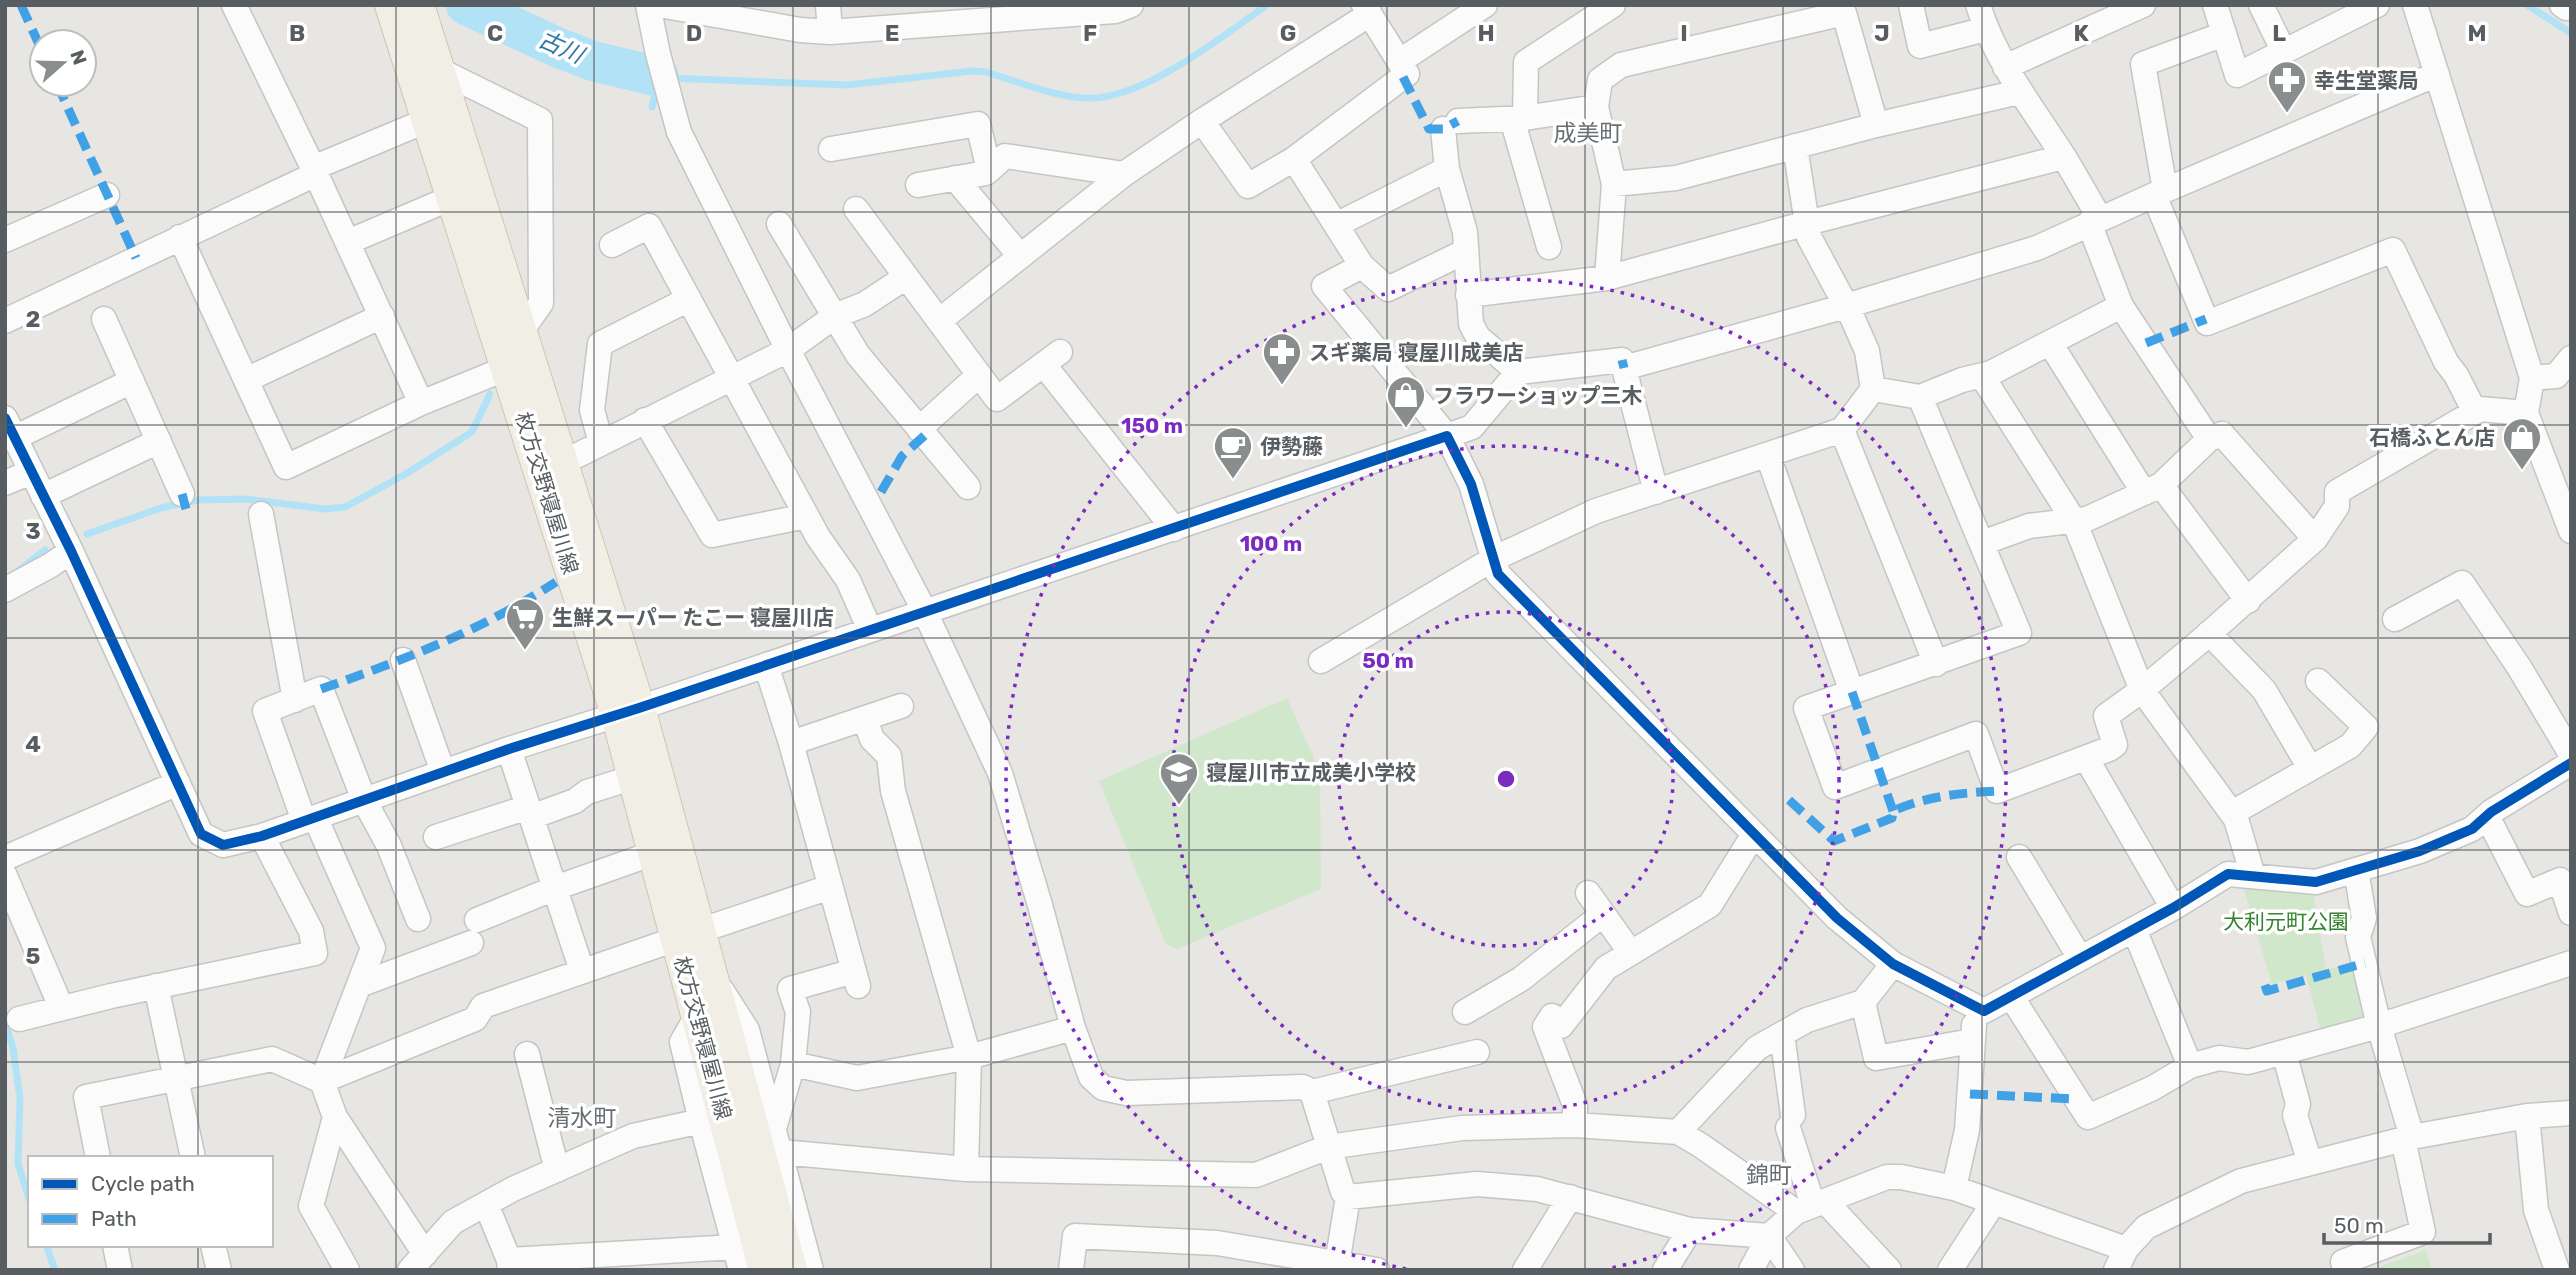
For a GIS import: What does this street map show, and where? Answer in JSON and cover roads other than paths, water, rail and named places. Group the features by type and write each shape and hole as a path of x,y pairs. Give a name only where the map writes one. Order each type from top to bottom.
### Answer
{"main road":[{"name":"枚方交野寝屋川線","path":"410,6 439,70 564,462 688,935 696,1016 765,1270"},
{"name":"枚方交野寝屋川線","path":"410,6 428,120 451,198 507,368 628,711 634,778 654,853 688,935 712,975 808,1269"}],"street":[{"path":"234,5 315,171 421,403"},
{"path":"648,5 658,54 684,144 924,610 1000,773 1040,905 1073,1028 1091,1077 1103,1088 1126,1093 1303,1087 1311,1092 1343,1192 1349,1197 1477,1184 1537,1189 1689,1230 1769,1236"},
{"path":"659,5 800,30 830,32 1115,11 1130,5"},
{"path":"828,5 830,32"},
{"path":"1400,61 1485,5"},
{"path":"1549,247 1519,119 1526,62 1613,5"},
{"path":"1910,5 1920,46 1986,29"},
{"path":"1978,5 1986,29 2005,66 2019,92 2063,157 2094,221 2121,306 2209,439"},
{"path":"2005,66 2103,13 2143,5"},
{"path":"2214,5 2237,75 2378,5"},
{"path":"2261,5 2284,52"},
{"path":"2415,5 2532,379 2526,413 2566,506 2571,531"},
{"path":"2562,5 2566,8 2568,5"},
{"path":"939,321 1124,174 1202,121 1367,10 1407,74 1294,159 1248,187 1202,121"},
{"path":"1606,278 1614,184 1596,107 1600,80 1620,65 1844,13 1877,125"},
{"path":"2224,34 2143,64 2159,192 2207,323 2393,250 2446,362 2456,375 2475,412"},
{"path":"439,70 540,120 541,303 522,330"},
{"path":"1656,492 1624,368 1846,306 2037,247 2437,74"},
{"path":"1614,184 1676,178 1877,125 2019,92"},
{"path":"1518,372 1478,337 1471,324 1464,251 1465,232 1447,169 1450,125 1519,119 1596,107"},
{"path":"5,321 315,171 428,120"},
{"path":"831,149 978,124 989,170"},
{"path":"1321,661 1493,559 1596,511 1842,430 1873,388 1867,351 1809,237 1796,146"},
{"path":"918,185 986,173 1005,156 1124,174"},
{"path":"1468,295 1606,278 2063,157"},
{"path":"1294,159 1362,266 1388,289 1464,251"},
{"path":"1336,225 1447,169"},
{"path":"955,178 1020,256"},
{"path":"5,240 107,195"},
{"path":"348,242 451,198"},
{"path":"856,209 996,399 1052,358 1174,529"},
{"path":"779,223 858,355 968,487"},
{"path":"612,245 649,226 806,516 848,580 870,631"},
{"path":"180,237 286,467 421,403 507,368"},
{"path":"1362,266 1324,286 1447,436 1471,484 1499,574 1837,918 1893,964 1984,1011 2173,908 2228,874 2316,882 2420,851 2472,829 2487,816 2571,763"},
{"path":"564,462 788,350 835,316 864,304 906,278"},
{"path":"601,443 592,410 600,344 689,299"},
{"path":"1873,388 1920,397 1962,380 1991,373 2121,306"},
{"path":"246,380 382,316"},
{"path":"104,319 182,494"},
{"path":"2050,342 2152,489 2248,601"},
{"path":"2532,379 2556,376 2571,358"},
{"path":"132,381 10,428 71,551 201,834 223,845 262,836 509,749 870,631 924,610 1174,529 1472,427 1518,372 1622,360"},
{"path":"919,429 979,374"},
{"path":"1982,376 2074,521 2142,690 2232,813 2253,877"},
{"path":"1920,397 2019,633 1806,708 1835,787 1976,734 1997,791 2115,745 2106,716 2142,690 2248,601 2315,539 2337,506 2337,492 2480,409 2526,413"},
{"path":"645,420 712,535 806,516"},
{"path":"1842,430 1936,664"},
{"path":"1982,543 2029,526 2087,519 2152,489 2209,439 2222,434 2315,539"},
{"path":"43,496 159,441"},
{"path":"1768,456 1852,692"},
{"path":"5,484 30,472"},
{"path":"261,514 295,700"},
{"path":"5,590 71,551"},
{"path":"2395,619 2462,583 2519,667 2571,754"},
{"path":"2209,633 2264,690 2310,768"},
{"path":"403,660 443,772"},
{"path":"766,665 791,743 856,979 790,989 798,1012 793,1064 774,1128"},
{"path":"2232,813 2350,747 2366,727 2318,681"},
{"path":"418,919 389,846 364,800 321,689 265,712 310,819 373,948 322,1081 335,1116 417,1262 453,1222 486,1204 634,1136 701,1121"},
{"path":"791,743 901,706"},
{"path":"865,719 872,739 889,756 893,791 969,1057 967,1169"},
{"path":"509,749 582,971"},
{"path":"2086,758 2173,908"},
{"path":"436,838 575,801 587,792 634,778"},
{"path":"5,858 178,782"},
{"path":"2487,816 2527,894 2560,880 2571,913"},
{"path":"1575,1125 1575,1105 1545,1027 1552,1016 1561,1026 1606,968 1710,905 1754,834"},
{"path":"19,1019 61,1007 315,953 311,931 262,836"},
{"path":"359,985 474,931 555,888 654,853"},
{"path":"2019,857 2080,958"},
{"path":"2346,1270 2343,1262 2423,1232 2407,1138 2358,937 2364,918 2356,870"},
{"path":"5,876 61,1007"},
{"path":"98,1156 86,1097 272,1059 322,1081 475,1019 483,1006 831,887"},
{"path":"1588,893 1631,953"},
{"path":"1465,1012 1521,979 1603,914"},
{"path":"2134,929 2190,1066"},
{"path":"2011,996 2088,1117 2153,1088 2190,1066 2219,1058 2249,1062 2379,1026 2571,963"},
{"path":"1678,1132 1757,1048 1807,1020 1863,1002 1893,964"},
{"path":"712,975 747,1030 781,1152 808,1269"},
{"path":"156,986 193,1156"},
{"path":"1863,1002 1876,1058 1972,1041"},
{"path":"1954,1188 1967,1130 1976,1007"},
{"path":"486,1204 510,1265 738,1259 682,1042 696,1016"},
{"path":"793,1064 857,1078 969,1057 1073,1028"},
{"path":"1782,1034 1791,1122 1811,1206"},
{"path":"1311,1092 1477,1052"},
{"path":"2284,1052 2298,1104 2295,1115 2310,1163"},
{"path":"527,1054 556,1170"},
{"path":"1751,1270 1769,1236 1811,1206 1887,1177 1901,1177 1954,1188 1994,1202 2121,1260 2146,1227 2241,1181 2407,1138 2527,1116 2571,1113"},
{"path":"335,1116 310,1206 347,1270"},
{"path":"2527,1116 2536,1210 2557,1270"},
{"path":"781,1152 967,1169 1256,1175 1328,1147 1462,1128 1575,1125 1678,1132 1811,1206 1889,1270"},
{"path":"1337,1267 1349,1197"},
{"path":"1525,1270 1570,1198"},
{"path":"1951,1270 1994,1202"},
{"path":"1665,1270 1689,1230"},
{"path":"1071,1270 1075,1236 1217,1243 1337,1267 1377,1270"},
{"path":"1769,1236 1792,1270"},
{"path":"115,1247 120,1270"},
{"path":"213,1247 219,1270"}],"waterway":[{"name":"古川","path":"466,5 593,61 659,77"},
{"path":"668,78 847,85 972,71 986,72 1059,94 1084,98 1106,96 1130,90 1180,65 1267,5"},
{"path":"2527,5 2571,33"},
{"path":"652,107 658,84"},
{"path":"87,534 161,508 198,500 245,499 325,509 345,507 404,475 472,432 490,394"},
{"path":"18,571 45,550"},
{"path":"5,1023 13,1048 20,1098 18,1164 28,1196"},
{"path":"47,1247 55,1270"}],"place":[{"name":"幸生堂薬局","path":"2287,114"},
{"name":"スギ薬局 寝屋川成美店","path":"1282,386"},
{"name":"フラワーショップ三木","path":"1406,429"},
{"name":"石橋ふとん店","path":"2522,471"},
{"name":"伊勢藤","path":"1233,480"},
{"name":"生鮮スーパー たこー 寝屋川店","path":"525,651"},
{"name":"寝屋川市立成美小学校","path":"1179,806"}],"district":[{"name":"成美町","path":"1588,133"},
{"name":"清水町","path":"582,1118"},
{"name":"錦町","path":"1769,1175"}],"park label":[{"name":"大利元町公園","path":"2286,921"}]}
